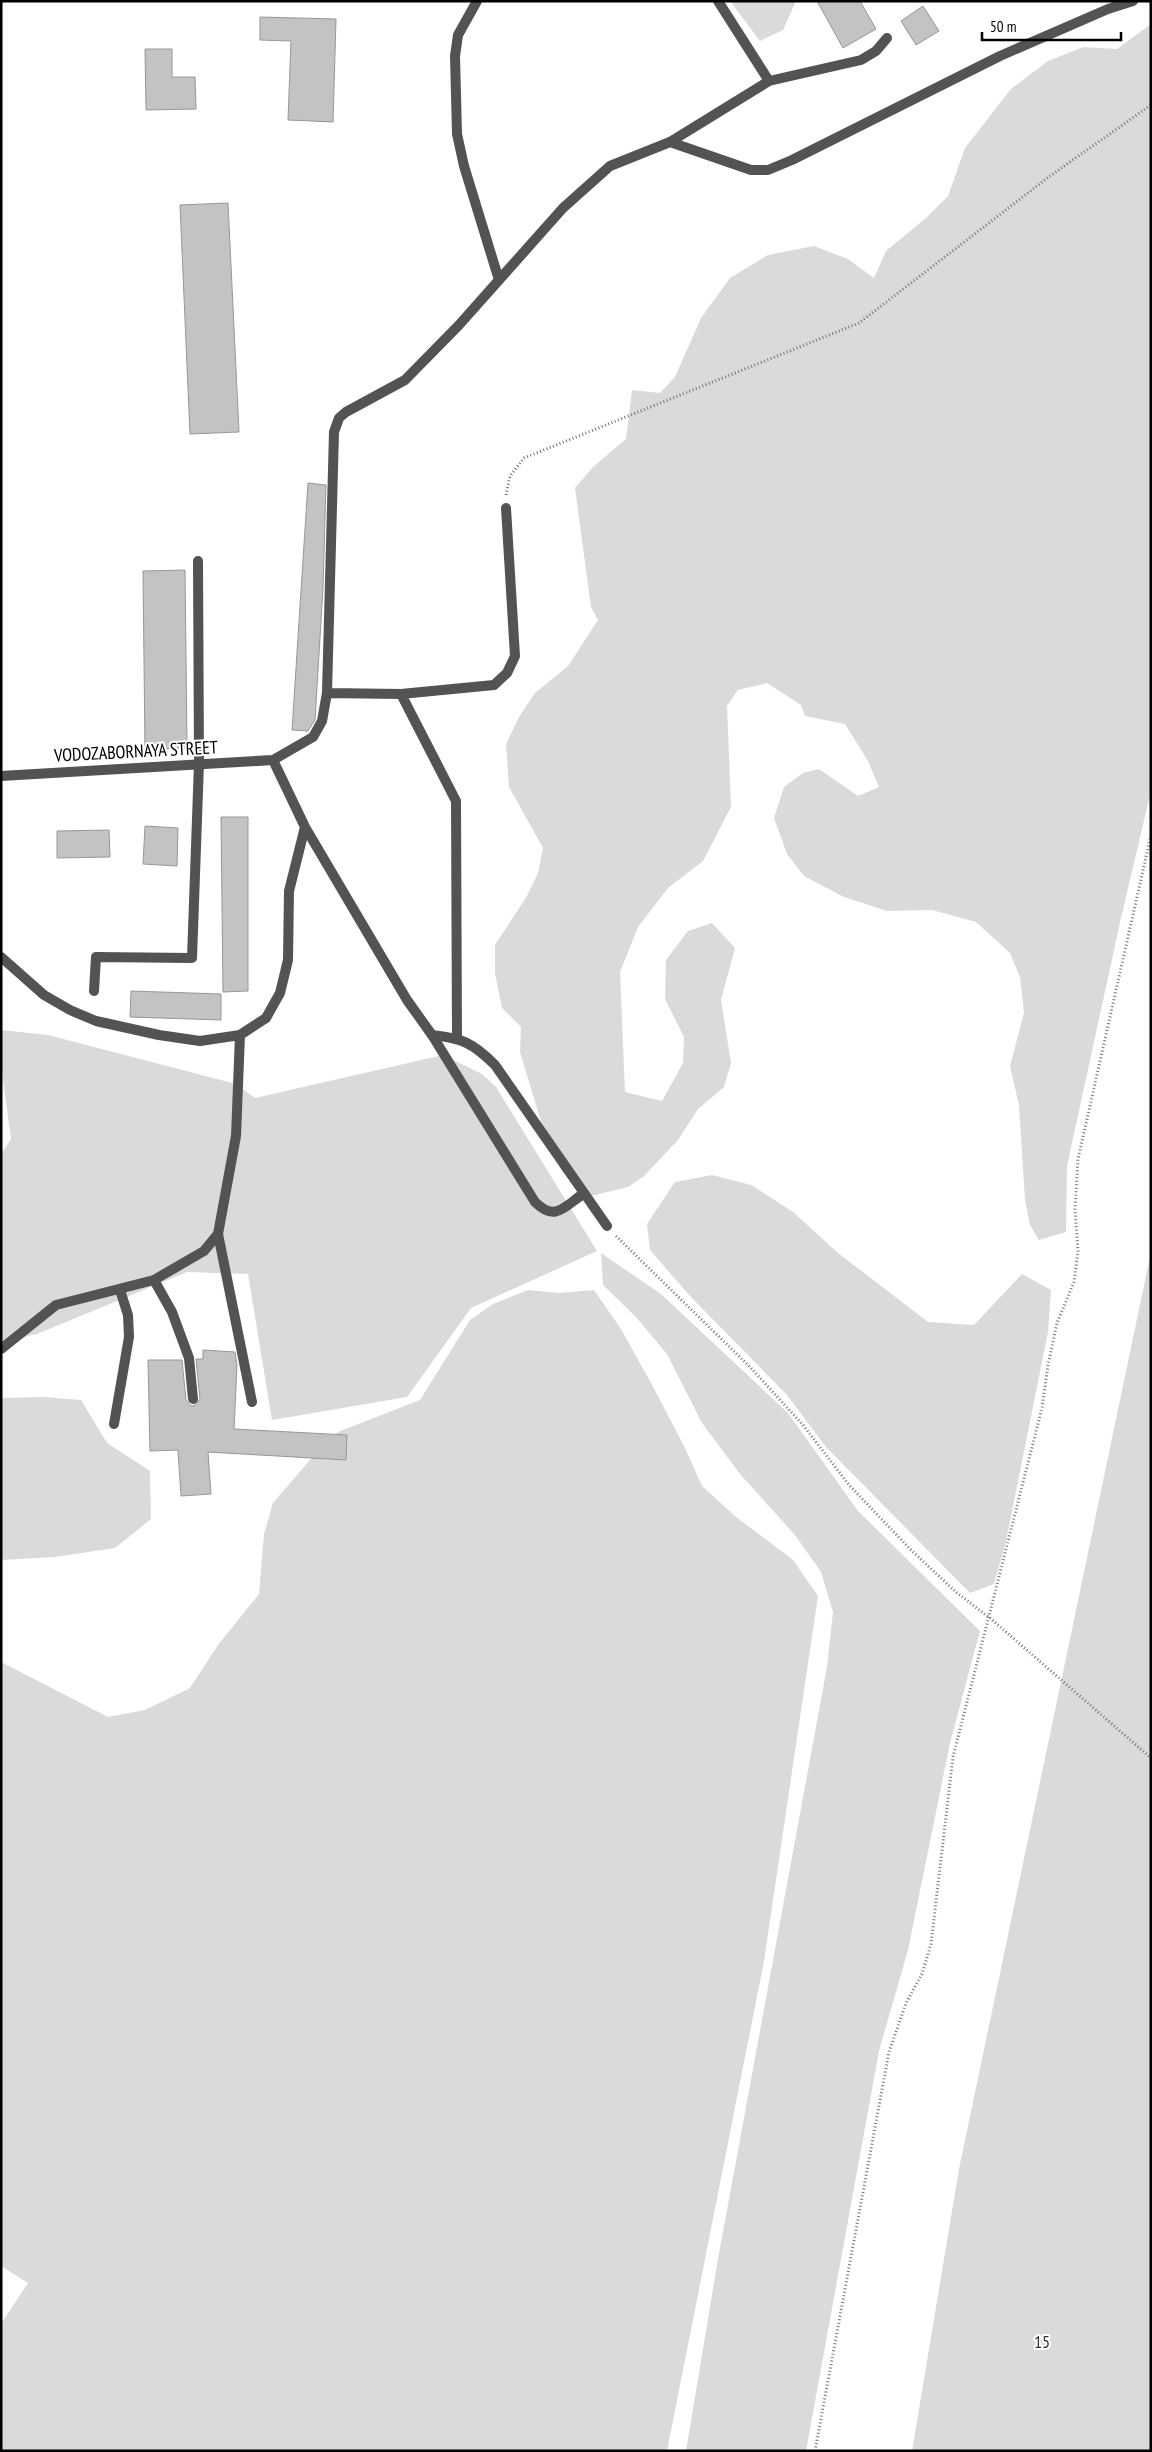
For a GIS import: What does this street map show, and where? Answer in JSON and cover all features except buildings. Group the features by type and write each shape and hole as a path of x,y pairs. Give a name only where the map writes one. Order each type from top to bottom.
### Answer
{"street":[{"path":"477,1 458,35 455,56 457,134 464,166 499,280"},
{"path":"718,1 769,81"},
{"path":"670,142 751,170 768,170 792,160 1000,56 1108,9 1133,1"},
{"path":"583,1194 558,1212 552,1213 545,1212 535,1202 432,1035 407,1000 305,827 273,760 313,736 322,721 326,693 333,441 336,424 346,412 405,380 459,326 562,208 610,166 670,142 769,81 861,60 876,51 887,38"},
{"path":"326,693 401,694 494,685 508,673 515,656 506,508"},
{"path":"94,991 96,957 192,958 199,764 198,561"},
{"path":"401,694 456,801 457,1038"},
{"name":"VODOZABORNAYA STREET","path":"1,776 273,760"},
{"path":"1,957 44,995 70,1010 96,1021 159,1035 200,1041 240,1035 266,1018 280,993 288,960 289,891 305,827"},
{"path":"240,1035 236,1136 218,1234 252,1402"},
{"path":"432,1035 457,1038 478,1048 495,1065 607,1226"},
{"path":"1,1349 56,1305 154,1280 204,1252 218,1234"},
{"path":"154,1280 172,1312 189,1358 193,1400"},
{"path":"114,1424 129,1337 128,1315 120,1290"}],"path":[{"path":"506,508 506,490 510,476 524,458 859,322 1050,176 1151,106"},
{"path":"815,2451 889,2052 906,2003 922,1974 931,1944 953,1757 990,1618 1042,1408 1048,1365 1058,1323 1074,1282 1078,1251 1075,1210 1078,1159 1151,835"},
{"path":"607,1226 750,1367 803,1425 849,1485 910,1550 957,1593 990,1618 1151,1758"}],"green space":[{"path":"730,1 796,1 783,30 760,41"},
{"path":"1151,24 1151,791 1121,918 1067,1166 1066,1232 1039,1240 1030,1225 1025,1200 1019,1105 1010,1066 1024,1013 1020,977 1010,953 976,922 932,910 887,911 844,897 804,876 787,854 774,818 784,787 803,773 819,769 858,796 879,787 868,761 845,724 805,716 801,705 767,683 738,690 727,706 731,807 703,861 668,888 638,927 620,972 625,1092 662,1101 683,1063 684,1037 665,999 666,960 688,931 712,923 735,948 721,1000 731,1063 724,1087 698,1109 678,1140 644,1176 628,1187 591,1196 576,1187 561,1170 546,1138 520,1052 521,1027 502,1008 495,973 495,945 527,896 538,873 543,848 509,787 506,744 519,717 535,693 568,666 598,620 591,607 575,488 593,467 626,439 632,390 660,393 675,377 701,318 730,278 768,255 814,246 848,259 874,278 886,251 926,218 948,196 965,148 1011,89 1048,61 1083,47 1117,49"},
{"path":"1,1030 48,1035 236,1084 255,1098 443,1055 482,1074 496,1087 597,1251 471,1308 407,1397 272,1420 248,1274 187,1272 37,1334 1,1342 1,1154 11,1139 1,1065"},
{"path":"712,1175 751,1185 793,1212 838,1253 928,1322 974,1325 1022,1274 1051,1290 1048,1332 1005,1546 994,1584 970,1593 826,1447 787,1395 690,1296 650,1250 647,1224 675,1182"},
{"name":"15","path":"1151,1252 1151,2451 912,2451 959,2169"},
{"path":"601,1253 661,1294 788,1413 858,1511 980,1631 950,1743 908,1950 879,2051 806,2451 686,2451 718,2259 827,1667 833,1612 821,1572 795,1535 740,1474 702,1423 667,1354 636,1317 603,1285"},
{"path":"528,1290 559,1293 594,1290 621,1329 651,1383 684,1446 702,1486 736,1517 793,1560 818,1596 764,1961 667,2451 1,2451 1,2324 28,2283 1,2266 1,1662 108,1717 145,1710 190,1688 218,1645 259,1594 264,1534 273,1503 309,1461 338,1432 420,1400 470,1320 493,1304"},
{"path":"43,1397 81,1400 107,1443 150,1471 151,1519 115,1548 55,1557 1,1560 1,1398"}]}
